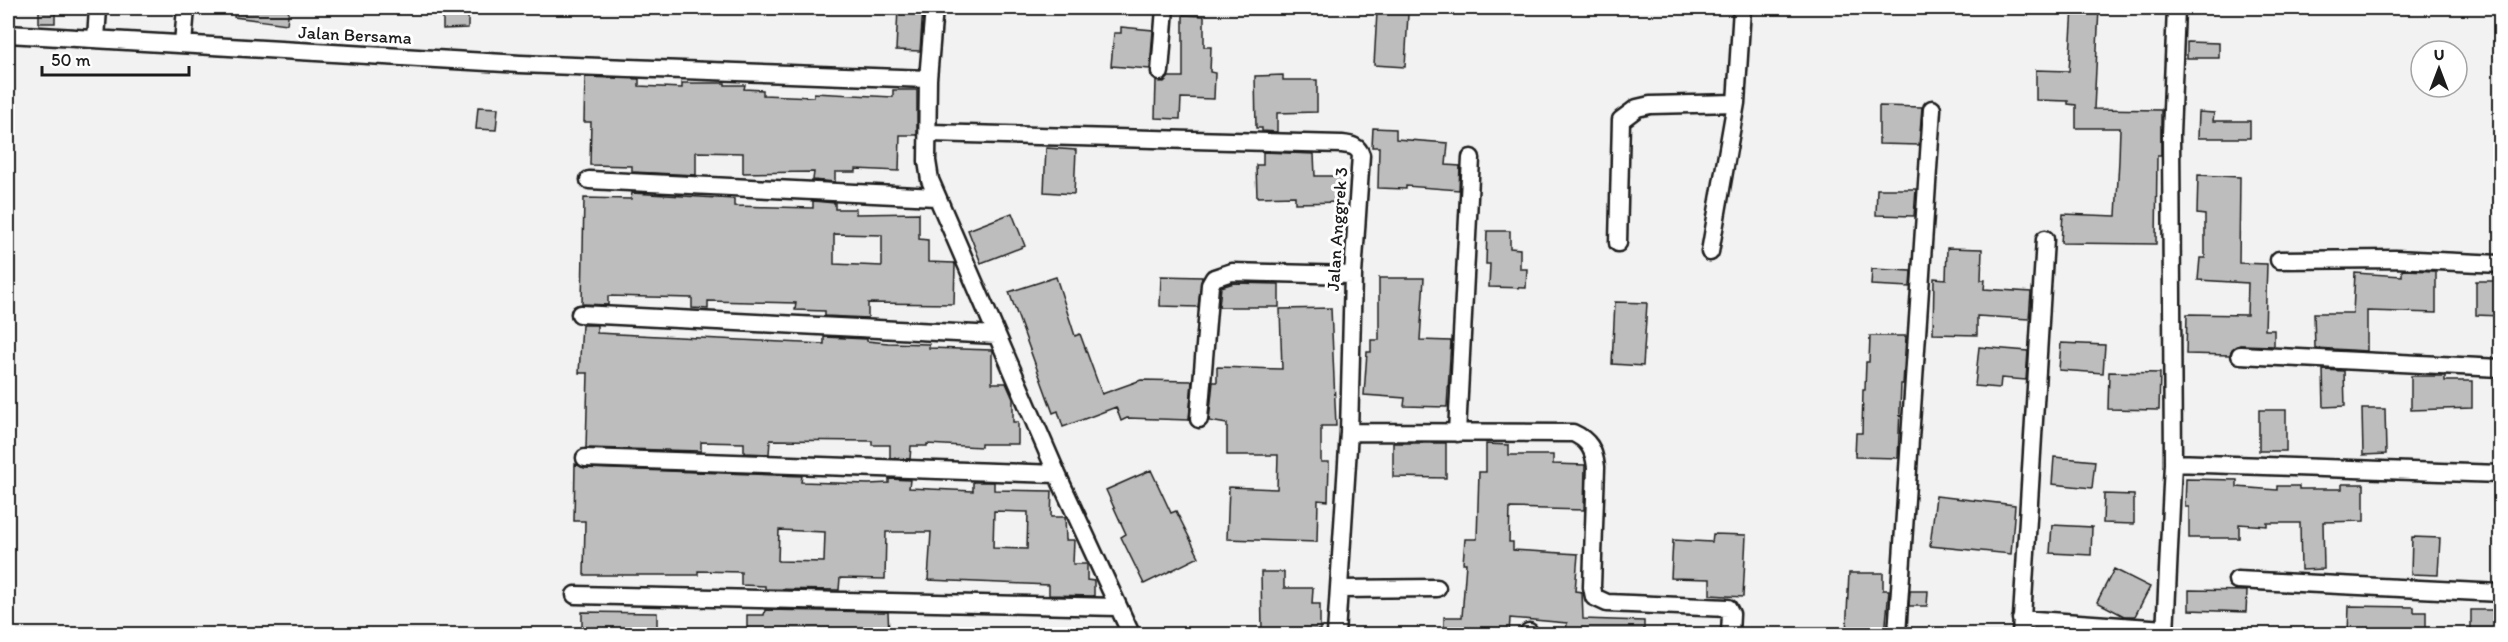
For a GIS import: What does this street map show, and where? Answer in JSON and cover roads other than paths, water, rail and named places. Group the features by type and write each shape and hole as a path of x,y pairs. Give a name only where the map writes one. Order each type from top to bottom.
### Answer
{"street":[{"path":"96,39 98,8"},
{"path":"183,44 186,8"},
{"path":"934,8 928,79 927,161 936,197 1057,474 1131,634"},
{"path":"1160,72 1165,8"},
{"path":"1710,252 1736,104 1742,8"},
{"path":"2045,239 2021,627 2165,632 2173,463 2171,135 2176,8"},
{"name":"Jalan Bersama","path":"8,34 520,64 928,79"},
{"path":"1618,243 1621,120 1637,108 1650,105 1736,104"},
{"path":"1897,634 1932,109"},
{"name":"Jalan Anggrek 3","path":"929,133 1350,145 1356,147 1361,155 1353,275 1349,432 1336,634"},
{"path":"1456,433 1471,158"},
{"path":"589,180 936,197"},
{"path":"2280,260 2395,259 2500,264"},
{"path":"1199,419 1210,285 1214,278 1233,272 1353,275"},
{"path":"580,314 996,335"},
{"path":"2240,355 2500,368"},
{"path":"1349,432 1573,433 1584,438 1594,453 1596,467 1592,587 1594,597 1607,603 1728,608 1731,614 1730,634"},
{"path":"585,458 1057,474"},
{"path":"2173,463 2500,474"},
{"path":"2237,580 2500,593"},
{"path":"1339,588 1437,588"},
{"path":"575,595 1117,607"}]}
